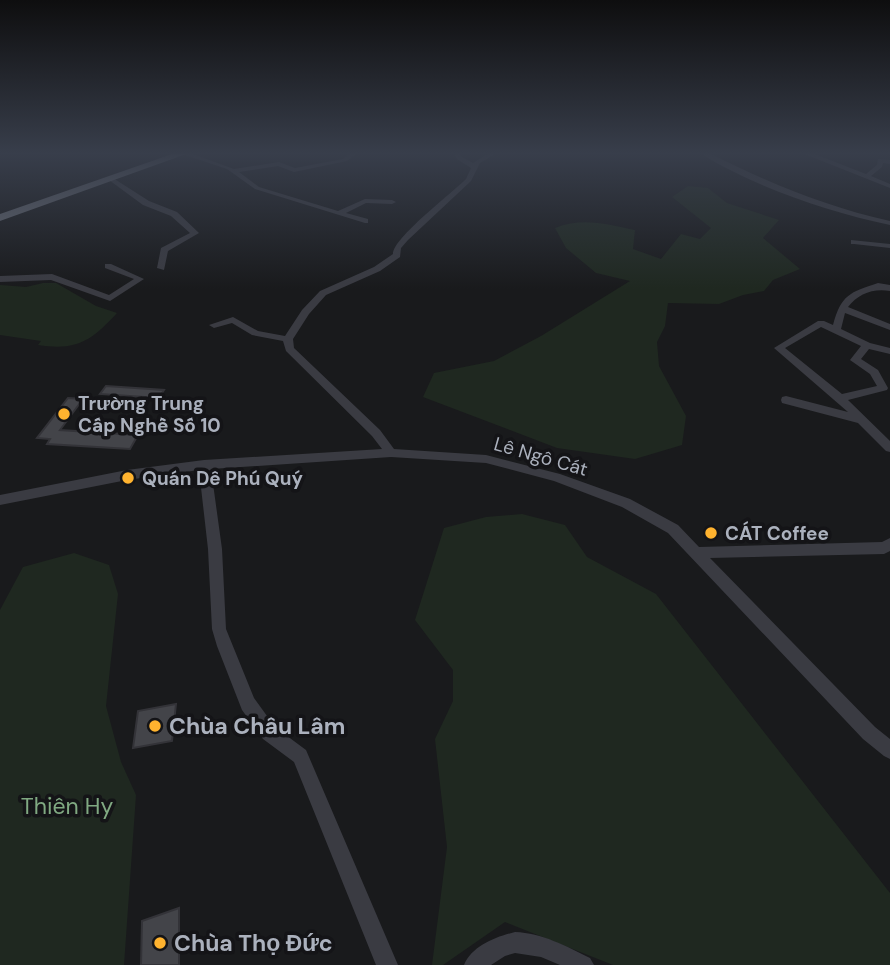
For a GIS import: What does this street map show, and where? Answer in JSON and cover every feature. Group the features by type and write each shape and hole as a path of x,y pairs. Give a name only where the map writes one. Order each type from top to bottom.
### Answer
{"highway":[{"path":"3,214 52,198"}],"street":[{"path":"139,198 174,214 195,233 164,250 161,268"},
{"path":"294,198 365,221"},
{"path":"391,453 376,433 289,349 288,339 305,312 323,293 377,269 397,255 401,243 450,198"},
{"path":"798,198 832,210 890,223"},
{"path":"339,214 365,201 392,202"},
{"path":"853,242 890,246"},
{"path":"0,279 52,277 110,298 141,279 108,266"},
{"path":"837,328 842,308 852,296 878,286 890,288"},
{"path":"842,308 890,327"},
{"path":"214,325 233,320 254,333 288,339"},
{"path":"890,351 867,345 837,328 821,323 779,348 840,398 859,419 883,438 890,448"},
{"path":"840,398 883,388 874,372 855,360 867,345"},
{"path":"786,400 859,419"},
{"name":"Lê Ngô Cát","path":"0,500 127,475 204,465 391,453 486,459 556,477 626,503 673,529 860,724 890,750"},
{"path":"204,465 215,549 219,629 225,646 247,704 269,733 300,756 387,965"},
{"path":"698,553 884,548 890,544"},
{"path":"475,965 500,945 523,941 583,965"}],"green space":[{"path":"673,198 721,198 727,203 779,220 763,238 800,269 773,280 764,291 719,304 668,303 665,326 657,342 659,366 686,416 682,445 635,459 557,448 423,397 434,373 494,361 541,336 630,281 596,273 566,248 555,228 585,222 635,230 633,249 661,259 681,234 700,239 711,228"},
{"path":"56,283 96,306 117,313 91,337 73,345 38,345 41,341 0,335 0,285 26,287"},
{"path":"522,514 565,525 587,557 656,594 890,893 890,965 613,965 505,922 443,965 432,965 447,847 435,739 453,701 453,670 415,620 444,528 486,517"},
{"name":"Thiên Hy","path":"74,553 109,565 118,594 106,706 121,762 136,795 124,965 0,965 0,610 23,567"}],"building":[{"path":"106,386 164,390 159,398 100,394"},
{"name":"Trường Trung Cấp Nghề Số 10","path":"68,398 83,399 60,430 138,435 130,449 47,444 50,439 37,438"},
{"name":"Chùa Châu Lâm","path":"176,704 172,741 133,748 138,711"},
{"name":"Chùa Thọ Đức","path":"179,908 179,965 141,965 142,921"}],"place":[{"name":"Trường Trung Cấp Nghề Số 10","path":"64,414"},
{"name":"Quán Dê Phú Quý","path":"128,478"},
{"name":"CÁT Coffee","path":"711,533"},
{"name":"Chùa Châu Lâm","path":"155,726"},
{"name":"Chùa Thọ Đức","path":"160,943"}]}
